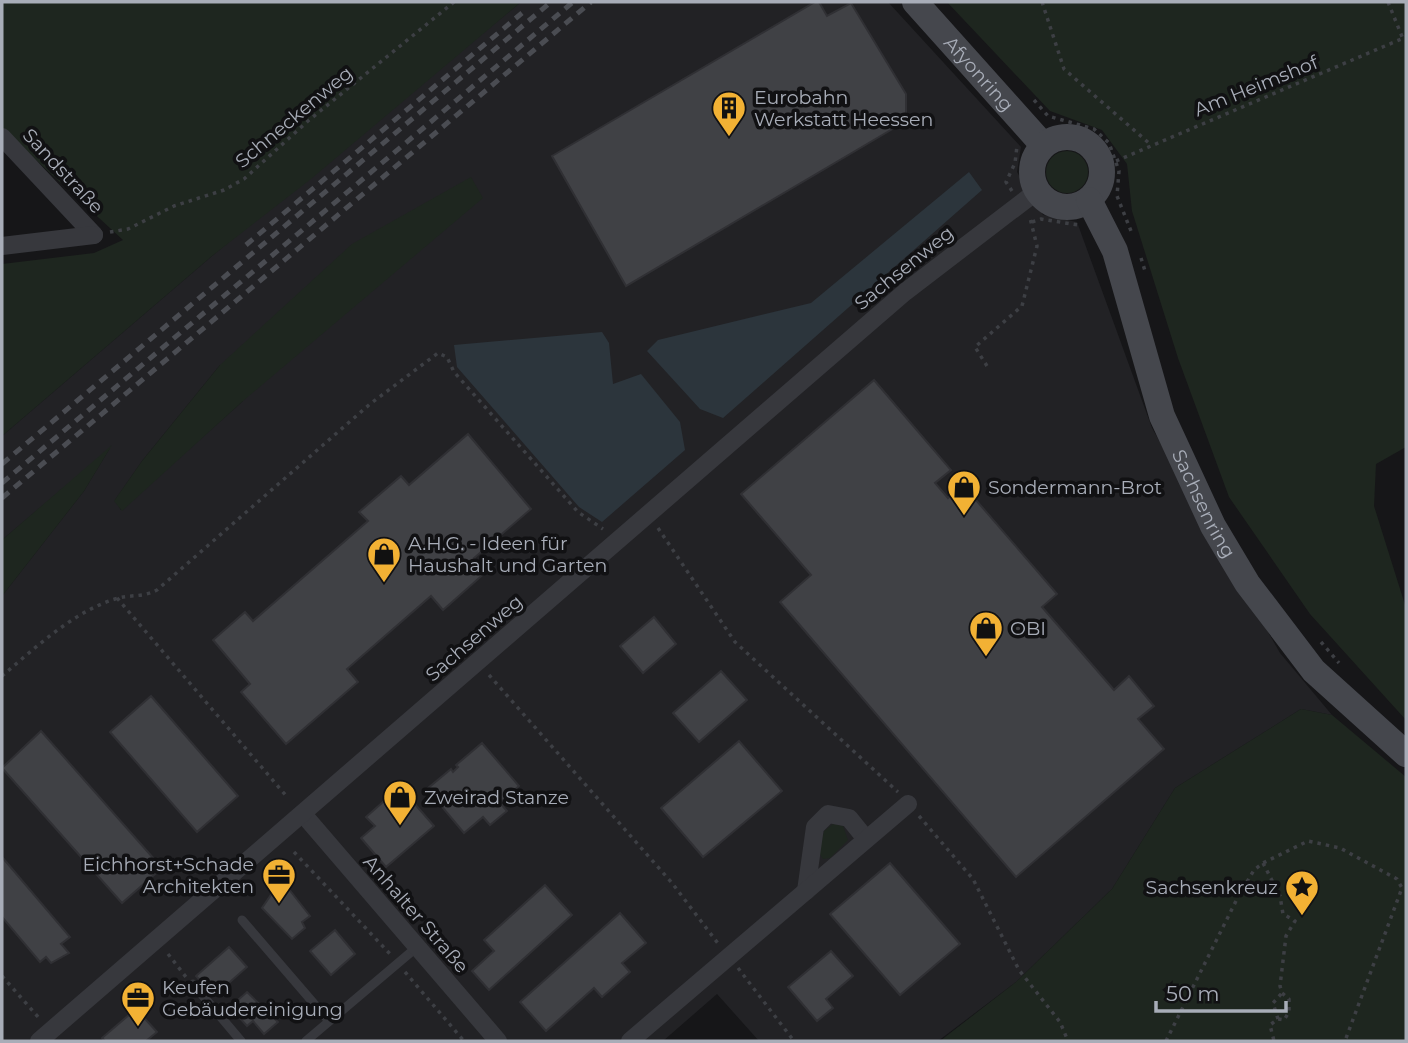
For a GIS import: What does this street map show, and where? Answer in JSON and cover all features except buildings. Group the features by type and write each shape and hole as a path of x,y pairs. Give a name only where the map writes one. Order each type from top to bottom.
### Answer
{"street":[{"name":"Afyonring","path":"915,2 1040,131"},
{"path":"1040,131 1079,139 1094,149 1102,176 1095,194 1089,200 1070,208 1028,197 1031,167 1040,131"},
{"name":"Sandstraße","path":"2,137 94,235"},
{"name":"Sachsenweg","path":"45,1037 905,292 1028,197"},
{"name":"Sachsenring","path":"1089,200 1115,251 1162,416 1213,526 1248,583 1314,671 1406,754"},
{"path":"2,246 94,235"},
{"path":"630,1041 908,804"},
{"name":"Anhalter Straße","path":"303,814 498,1041"},
{"path":"806,891 815,827 821,819 828,814 849,818 866,839"}],"lane":[{"path":"242,920 329,1021"},
{"path":"306,1041 416,947"},
{"path":"193,984 241,1041"}],"path":[{"name":"Schneckenweg","path":"94,235 128,229 174,206 224,190 244,179 308,121 454,2"},
{"path":"1042,2 1064,69 1150,144"},
{"path":"1389,2 1404,38"},
{"name":"Am Heimshof","path":"1116,161 1150,144 1404,38"},
{"path":"1028,94 1040,131"},
{"path":"1028,197 1006,182 1015,163 1017,142 1040,131 1094,129 1109,143 1116,161 1119,171 1117,195 1135,241"},
{"path":"987,366 975,347 1022,306 1037,246 1032,222"},
{"path":"1139,254 1146,278"},
{"path":"2,676 85,613 117,598 145,597 157,590 370,404 438,353 447,357 454,372 578,513 603,529"},
{"path":"648,515 683,562 716,617 735,642 766,673 842,738 908,804 973,879 1018,970 1060,1022 1068,1041"},
{"path":"117,598 288,798"},
{"path":"1317,637 1348,673"},
{"path":"478,663 671,883 794,1041"},
{"path":"1166,1041 1254,870 1308,841 1350,853 1397,879 1402,888 1345,1041"},
{"path":"294,852 397,963 464,1041"},
{"path":"1263,863 1280,896 1283,914 1295,921 1286,936 1282,993 1273,1003 1278,1019"},
{"path":"167,954 193,984"},
{"path":"2,976 45,1037"},
{"path":"1274,1041 1270,1025 1278,1019 1284,1020 1289,1012 1289,999 1282,993"}],"shaded area":[{"path":"2,2 521,2 311,179 212,256 2,436 2,264 94,253 123,240 2,129"},
{"path":"521,2 888,2 1021,147 1017,172 1043,215 1077,222 1152,428 1280,653 1332,715 1301,709 1175,788 1112,889 1016,982 938,1041 759,1041 717,994 663,1041 2,1041 2,596 84,491 110,448 2,540 2,436 212,256","holes":["220,365 243,401 121,510 115,500 142,461"]},
{"path":"947,2 1406,2 1406,447 1376,464 1374,506 1406,608 1406,720 1310,614 1229,497 1178,358 1132,211 1127,164 1102,130 1050,111"},
{"path":"1067,151 1082,157 1088,172 1082,187 1067,193 1052,187 1046,172 1052,157"},
{"path":"969,172 982,190 723,418 700,409 647,351 658,340 811,303"},
{"path":"471,177 483,198 243,401 122,511 114,501 142,461 220,365 352,244"},
{"path":"602,332 609,343 613,384 641,374 680,422 685,450 602,522 579,507 457,367 454,345"},
{"path":"112,445 84,491 2,596 2,540"},
{"path":"1301,709 1332,715 1406,777 1406,1041 940,1041 1016,982 1112,889 1175,788"},
{"path":"833,824 843,826 848,840 830,858 823,859 819,853 824,831"}],"railway":[{"path":"2,464 551,2"},
{"path":"2,483 573,2"},
{"path":"2,498 591,2"},
{"path":"246,245 522,13"}],"place":[{"name":"Eurobahn Werkstatt Heessen","path":"729,138"},
{"name":"Sondermann-Brot","path":"964,517"},
{"name":"A.H.G. - Ideen für Haushalt und Garten","path":"384,584"},
{"name":"OBI","path":"986,658"},
{"name":"Zweirad Stanze","path":"400,827"},
{"name":"Eichhorst+Schade Architekten","path":"279,905"},
{"name":"Sachsenkreuz","path":"1302,917"},
{"name":"Keufen Gebäudereinigung","path":"138,1028"}]}
